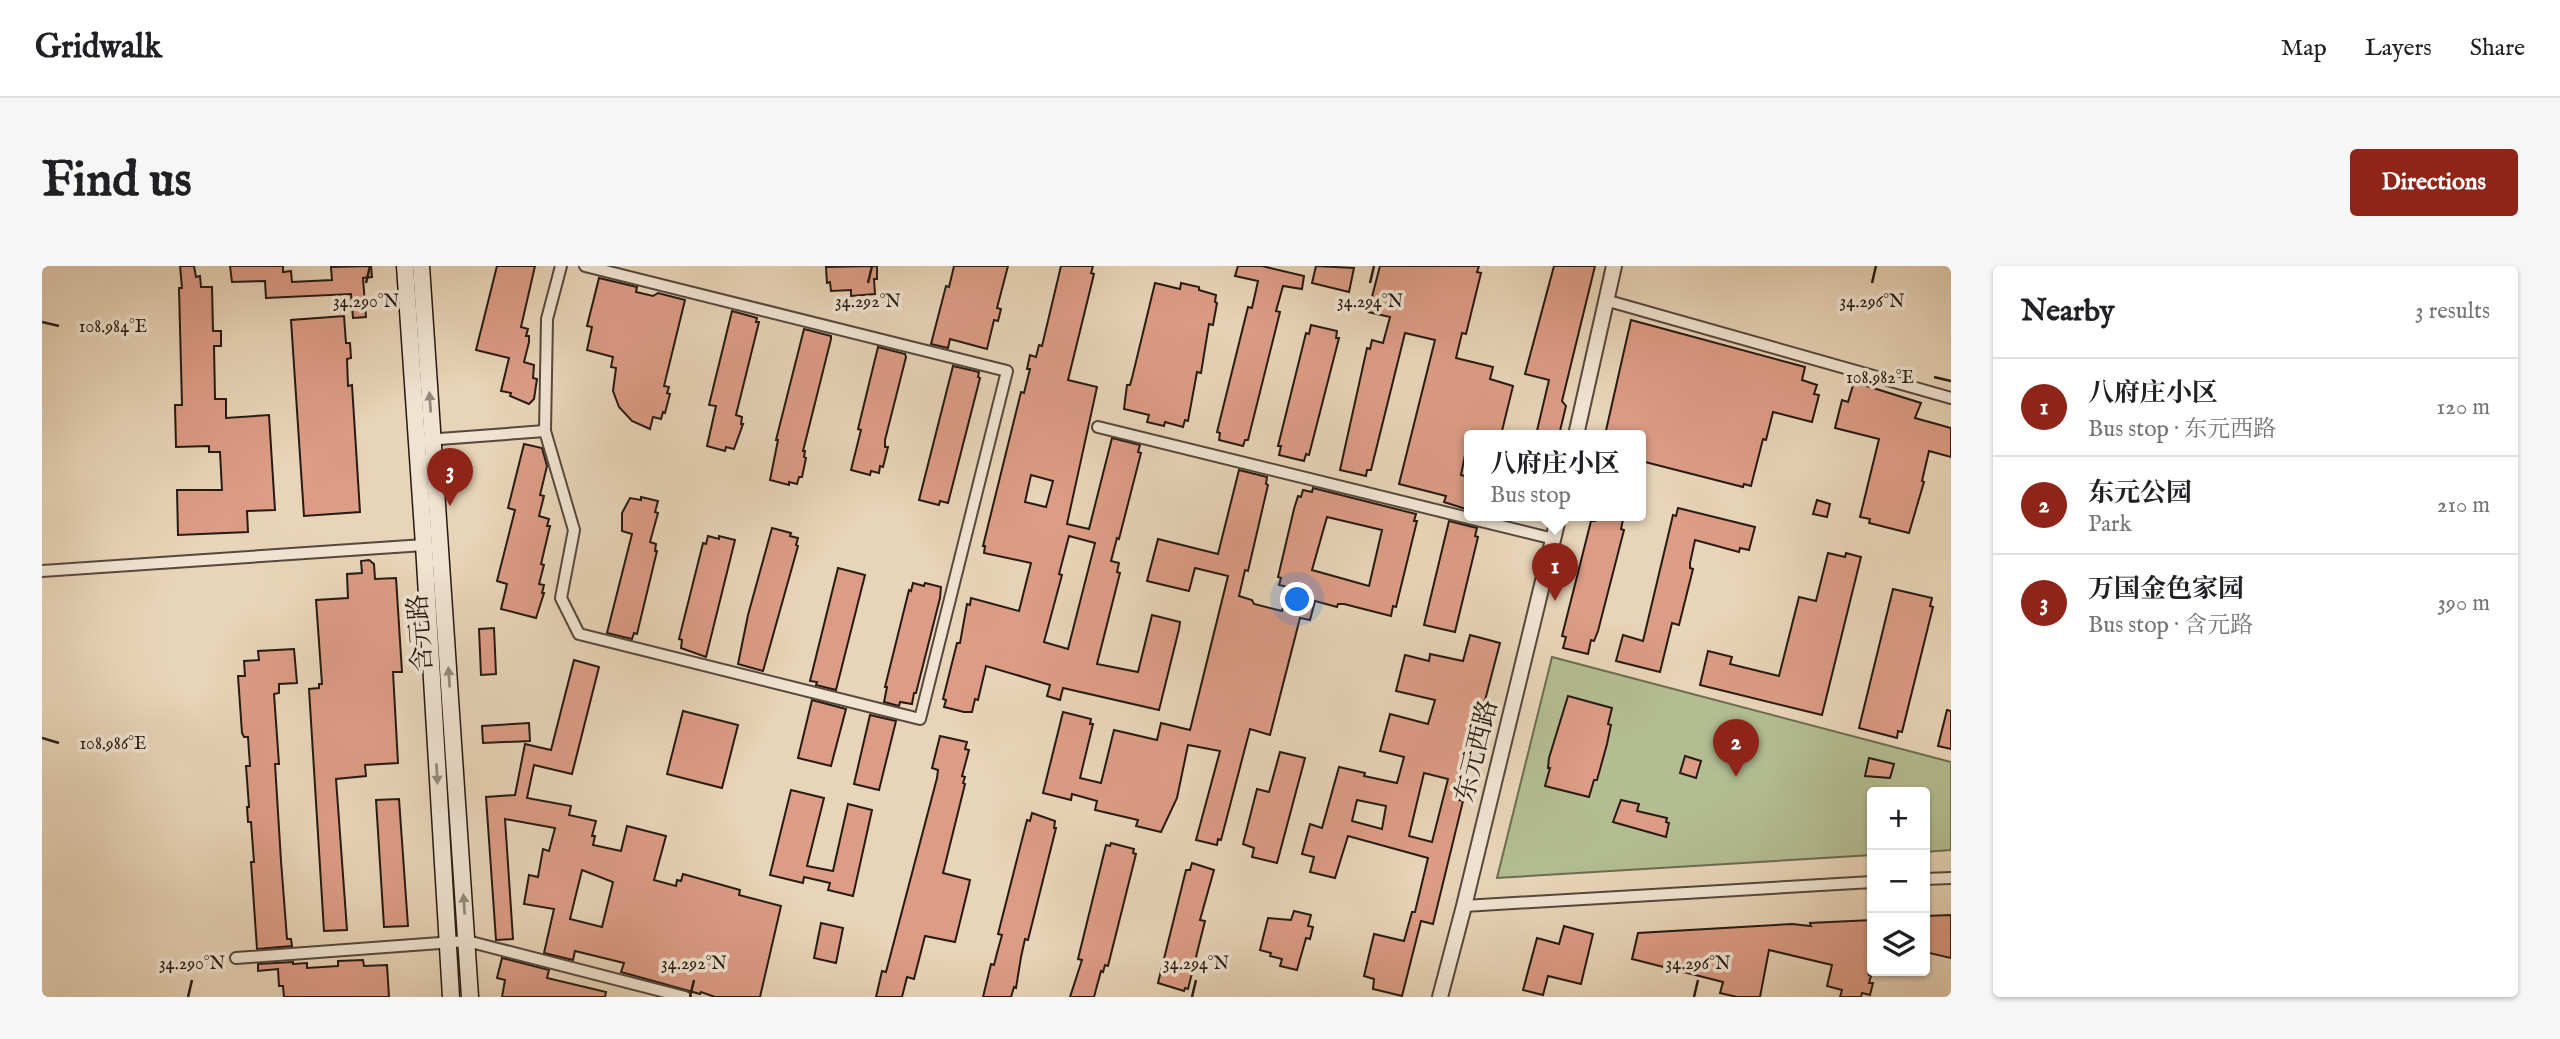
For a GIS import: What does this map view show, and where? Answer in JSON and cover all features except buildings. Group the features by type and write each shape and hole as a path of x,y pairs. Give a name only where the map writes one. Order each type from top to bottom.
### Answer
{"main road":[{"name":"含元路","path":"405,266 424,440 470,997"},
{"name":"含元路","path":"421,266 425,545 451,997"}],"street":[{"path":"561,266 547,319 545,431 574,530 561,598 579,634 920,719 1007,371 585,266"},
{"path":"1577,430 1614,266"},
{"path":"1605,300 1951,398"},
{"path":"1098,427 1464,517"},
{"path":"424,440 545,431"},
{"path":"1481,521 1554,539"},
{"name":"东元西路","path":"1440,997 1558,521"},
{"path":"42,571 425,545"},
{"path":"1930,879 1951,878"},
{"path":"1464,906 1867,882"},
{"path":"236,958 467,941 685,997"}],"green space":[{"path":"1552,657 1951,762 1951,850 1930,852 1930,787 1867,787 1867,855 1497,878"}],"place":[{"name":"万国金色家园","path":"450,506"},
{"name":"八府庄小区","path":"1555,601"},
{"name":"东元公园","path":"1736,777"}]}
